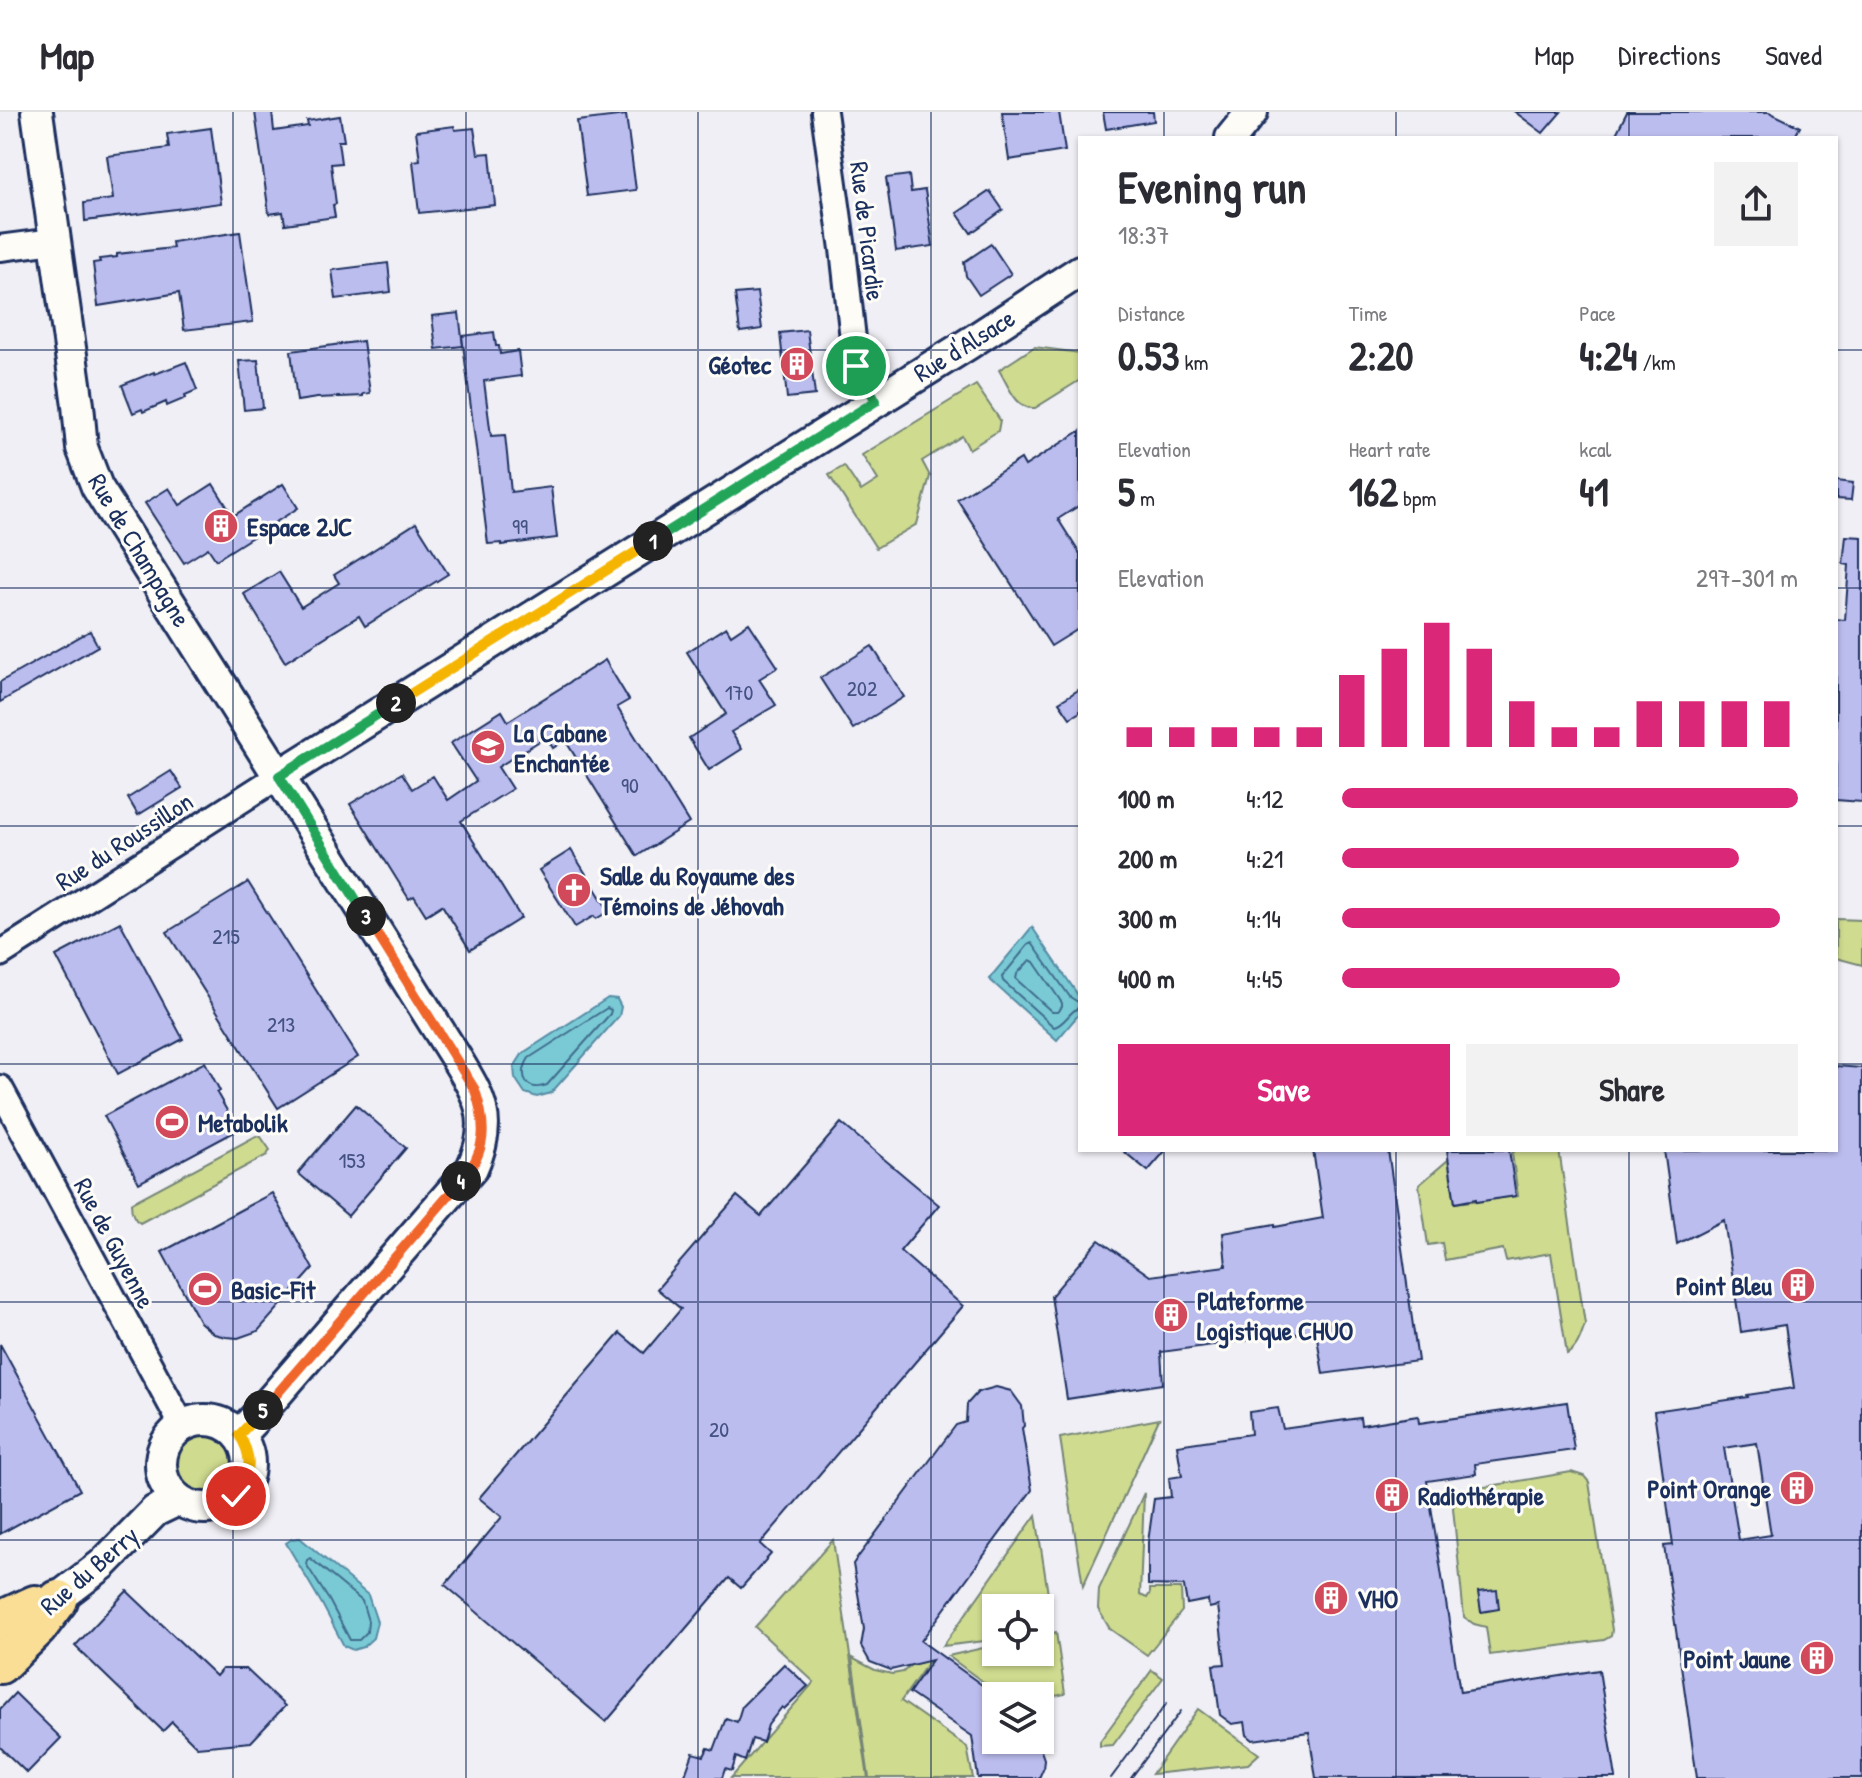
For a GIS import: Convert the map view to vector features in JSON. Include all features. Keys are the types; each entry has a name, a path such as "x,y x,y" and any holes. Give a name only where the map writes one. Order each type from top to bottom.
{"main road":[{"path":"0,1621 46,1602"},
{"path":"0,1664 37,1628 46,1602"}],"street":[{"name":"Rue de Champagne","path":"37,112 82,448 97,487 475,1090 483,1121 481,1146 472,1168 239,1435"},
{"name":"Rue de Picardie","path":"824,112 856,366 876,401"},
{"path":"1233,136 1252,112"},
{"path":"0,248 54,241"},
{"name":"Rue d'Alsace","path":"279,776 1078,272"},
{"name":"Rue du Roussillon","path":"0,954 279,776"},
{"name":"Rue de Guyenne","path":"0,1088 182,1425"},
{"path":"206,1419 230,1426 239,1435 246,1445 249,1459 248,1474 236,1496 215,1507 202,1508 189,1506 171,1490 160,1463 162,1452 173,1432 194,1420 206,1419"},
{"name":"Rue du Berry","path":"0,1630 103,1564 155,1511 171,1490"},
{"name":"Rue du Berry","path":"0,1641 46,1602"}],"green space":[{"path":"1034,347 1078,353 1078,381 1035,408 1028,408 1018,401 999,370"},
{"path":"976,385 1000,420 998,431 969,449 962,436 922,461 930,476 917,524 876,548 829,475 844,466 861,491 878,480 862,455"},
{"path":"1838,919 1862,920 1862,965 1838,959"},
{"path":"256,1136 261,1137 270,1150 267,1155 140,1223 134,1217 131,1203"},
{"path":"1559,1152 1585,1324 1576,1345 1567,1354 1551,1253 1506,1261 1503,1249 1445,1260 1442,1243 1428,1245 1419,1185 1448,1160 1455,1203 1518,1196 1512,1153"},
{"path":"1159,1419 1083,1586 1060,1438"},
{"path":"203,1434 224,1442 232,1463 224,1484 203,1492 182,1484 174,1463 182,1442"},
{"path":"1571,1472 1584,1476 1589,1482 1611,1636 1604,1640 1490,1655 1486,1627 1464,1617 1453,1508 1460,1496 1473,1489"},
{"path":"1144,1493 1140,1595 1147,1598 1150,1589 1181,1589 1182,1611 1147,1655 1110,1629 1098,1609 1099,1589"},
{"path":"1036,1515 1048,1594 982,1594 982,1641 943,1646"},
{"path":"833,1540 868,1778 731,1778 814,1682 755,1627"},
{"path":"1054,1632 1065,1694 1054,1696 1054,1682 983,1682 948,1656 982,1648 982,1666 1054,1666"},
{"path":"932,1657 901,1701 967,1747 973,1778 869,1778 852,1658 875,1670 892,1674 903,1672 915,1661"},
{"path":"1152,1670 1163,1678 1113,1745 1100,1746 1100,1741"},
{"path":"1198,1709 1259,1754 1248,1764 1152,1774"}],"water":[{"path":"1032,927 1078,995 1078,1015 1057,1040 989,979"},
{"path":"608,998 617,999 621,1007 619,1016 551,1093 537,1097 525,1093 515,1078 514,1067 523,1053"},
{"path":"300,1538 368,1595 377,1622 373,1638 363,1647 353,1650 344,1646 286,1543"}],"building":[{"path":"255,112 272,112 274,131 308,126 307,121 340,116 344,141 338,141 341,163 331,164 335,217 285,224 283,212 269,214"},
{"path":"1002,112 1059,112 1065,151 1009,160"},
{"path":"1103,112 1153,112 1154,121 1106,129"},
{"path":"1515,112 1561,112 1543,133"},
{"path":"1627,112 1769,112 1800,127 1795,136 1615,136"},
{"path":"626,115 636,190 587,196 577,121"},
{"path":"454,126 455,130 474,128 478,154 490,153 495,205 419,213 413,161 420,160 416,131"},
{"path":"211,128 221,203 85,221 84,203 113,199 107,156 169,148 167,134"},
{"path":"909,175 911,192 925,190 933,246 896,251 886,178"},
{"path":"990,191 1003,210 971,233 957,213"},
{"path":"240,232 253,322 184,330 179,293 98,306 93,263 100,262 99,259 173,248 172,242"},
{"path":"991,244 1011,274 979,295 966,276 964,262"},
{"path":"388,263 391,292 336,299 332,270"},
{"path":"757,292 762,329 740,332 735,294"},
{"path":"459,313 463,346 436,349 432,316"},
{"name":"Géotec","path":"807,330 815,395 787,398 780,333"},
{"path":"494,332 500,354 518,351 521,376 484,381 491,436 505,435 511,492 551,487 557,538 488,544 462,336"},
{"path":"363,341 370,393 297,401 291,351"},
{"path":"258,360 263,408 244,410 239,361"},
{"path":"186,362 197,390 167,406 166,402 133,413 122,385"},
{"path":"1078,432 1078,506 1058,519 1078,551 1078,629 1051,646 957,499 1021,459 1025,466"},
{"path":"1838,481 1853,483 1851,500 1838,499"},
{"name":"Espace 2JC","path":"213,484 233,516 283,484 298,508 216,560 208,548 184,563 145,503 169,488 180,505"},
{"path":"416,523 448,574 365,626 359,616 285,662 244,594 279,572 301,607 339,583 334,575"},
{"path":"1846,536 1862,537 1862,802 1838,800 1838,619 1845,620 1849,565 1843,564"},
{"path":"749,623 778,667 759,679 776,705 731,732 742,749 709,770 689,738 726,714 687,652 726,627 731,635"},
{"path":"90,631 98,646 0,702 0,682"},
{"path":"872,646 904,697 853,729 820,678"},
{"path":"605,660 629,700 617,707 689,823 637,856 565,740 553,748 546,737 498,767 512,789 461,821 521,918 470,950 442,905 426,915 414,896 409,899 350,804 402,773 412,789 433,776 448,800 476,781 451,743 502,711 508,721"},
{"path":"1078,690 1078,713 1070,718 1059,702"},
{"path":"171,771 182,788 138,815 128,798"},
{"name":"Salle du Royaume des Témoins de Jéhovah","path":"571,850 609,911 575,927 539,870"},
{"path":"248,882 358,1057 278,1108 167,932"},
{"path":"120,922 183,1039 118,1074 56,956"},
{"name":"Metabolik","path":"205,1062 220,1091 217,1093 238,1130 139,1183 104,1116"},
{"path":"1838,1066 1862,1068 1862,1778 1697,1778 1664,1546 1673,1545 1654,1411 1794,1388 1785,1325 1741,1332 1724,1220 1677,1244 1664,1152 1838,1152","holes":["1757,1443 1771,1535 1739,1540 1724,1448"]},
{"path":"356,1105 406,1148 348,1216 298,1173"},
{"path":"841,1123 939,1205 900,1251 963,1306 760,1544 771,1554 741,1588 729,1578 606,1722 445,1585 502,1517 479,1498 620,1333 644,1353 681,1309 657,1289 737,1196 761,1216"},
{"path":"1124,1152 1164,1152 1148,1171"},
{"path":"1313,1152 1388,1152 1418,1361 1323,1374 1316,1331 1161,1352 1163,1384 1067,1399 1051,1296 1099,1240 1150,1276 1226,1266 1223,1233 1323,1218"},
{"path":"1447,1152 1509,1152 1516,1196 1455,1203"},
{"path":"272,1193 313,1269 258,1331 238,1338 214,1334 200,1322 162,1252"},
{"path":"0,1344 80,1490 0,1534"},
{"path":"996,1387 1011,1391 1022,1406 1022,1428 1032,1490 921,1641 982,1685 982,1754 1042,1754 1043,1769 1039,1778 978,1778 972,1736 909,1693 932,1660 891,1670 870,1662 861,1646 864,1629 853,1564 956,1425 966,1422 967,1404 978,1392"},
{"path":"1567,1402 1574,1450 1475,1464 1476,1474 1427,1481 1460,1692 1599,1670 1616,1778 1316,1778 1309,1732 1253,1740 1247,1735 1245,1722 1232,1724 1220,1715 1213,1665 1225,1664 1218,1606 1209,1608 1208,1600 1187,1604 1184,1586 1148,1585 1148,1542 1154,1499 1171,1497 1169,1478 1182,1476 1177,1445 1251,1434 1249,1412 1278,1408 1283,1429 1360,1418 1361,1425 1418,1416 1419,1423"},
{"path":"1497,1590 1499,1609 1481,1612 1478,1592"},
{"path":"127,1591 216,1676 222,1669 246,1669 285,1706 251,1742 197,1747 172,1722 163,1731 75,1646"},
{"path":"784,1664 808,1686 784,1709 782,1707 768,1725 763,1742 752,1739 745,1761 736,1757 732,1771 725,1769 722,1778 684,1778 693,1753 704,1756 708,1748 714,1750 726,1718 737,1722 742,1706"},
{"path":"15,1693 61,1738 27,1773 0,1747 0,1709"}],"tram line":[{"path":"1111,1778 1167,1703"},
{"path":"1131,1778 1181,1711"}],"place":[{"name":"Géotec","path":"797,364"},
{"name":"Espace 2JC","path":"221,526"},
{"name":"La Cabane Enchantée","path":"488,747"},
{"name":"Salle du Royaume des Témoins de Jéhovah","path":"574,890"},
{"name":"Metabolik","path":"172,1122"},
{"name":"Point Bleu","path":"1798,1285"},
{"name":"Basic-Fit","path":"205,1289"},
{"name":"Plateforme Logistique CHUO","path":"1171,1315"},
{"name":"Point Orange","path":"1797,1488"},
{"name":"Radiothérapie","path":"1392,1495"},
{"name":"VHO","path":"1331,1598"},
{"name":"Point Jaune","path":"1817,1658"}],"route":[{"path":"236,1496 248,1474 249,1459 246,1445 239,1435 472,1168 483,1133 475,1090 279,776 876,401 856,366"}]}
